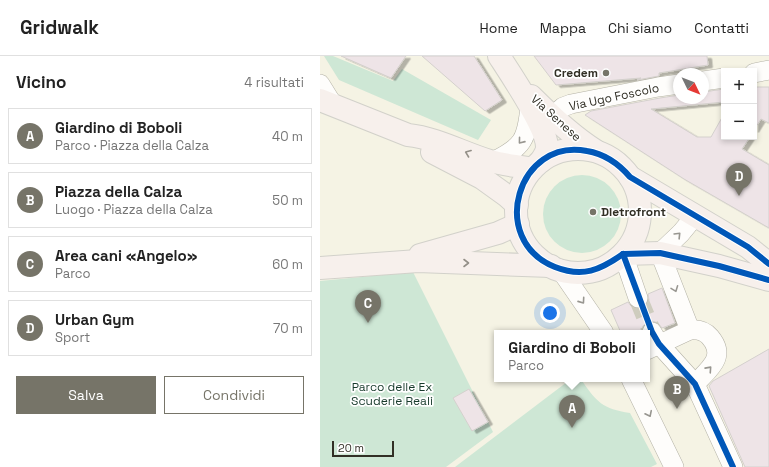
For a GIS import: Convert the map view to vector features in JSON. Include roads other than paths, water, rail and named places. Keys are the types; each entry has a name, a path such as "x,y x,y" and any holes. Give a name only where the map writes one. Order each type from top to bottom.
{"main road":[{"name":"Via Senese","path":"499,56 530,106 546,141 546,152 537,165"},
{"name":"Via Senese","path":"515,80 552,117 583,143 598,153"},
{"path":"327,103 408,135 439,142 492,162 537,165"},
{"path":"408,135 434,153 493,186 517,214"},
{"path":"556,267 537,257 528,246 521,234 517,214 523,183 537,165 551,155 562,150 577,149 598,153 616,163 630,177 694,216 748,246 769,264"},
{"path":"320,268 399,261 556,267 579,273 594,270 611,262 623,254 635,236 640,211 636,190 630,177"},
{"path":"399,261 498,233 517,214"},
{"path":"623,254 660,253 719,266 769,280"}],"street":[{"path":"757,72 769,70"},
{"path":"709,80 721,78"},
{"path":"320,84 327,103"},
{"name":"Via Ugo Foscolo","path":"552,117 563,107 571,104 673,85"},
{"path":"492,162 512,150 525,136 530,106"},
{"path":"690,330 660,253 681,232 694,216"},
{"path":"623,254 638,298"},
{"path":"556,267 602,330"},
{"path":"695,384 714,364 717,358 718,351 715,344 706,334 698,330 690,330 653,342 695,384 733,467"},
{"path":"632,382 674,467"}],"tunnel":[{"path":"638,298 652,332"}],"place":[{"name":"Credem","path":"606,73"},
{"name":"Urban Gym","path":"739,196"},
{"name":"Dietrofront","path":"593,212"},
{"name":"Area cani «Angelo»","path":"368,323"},
{"name":"Piazza della Calza","path":"677,409"},
{"name":"Giardino di Boboli","path":"572,428"}],"park label":[{"name":"Parco delle Ex Scuderie Reali","path":"392,394"}]}
